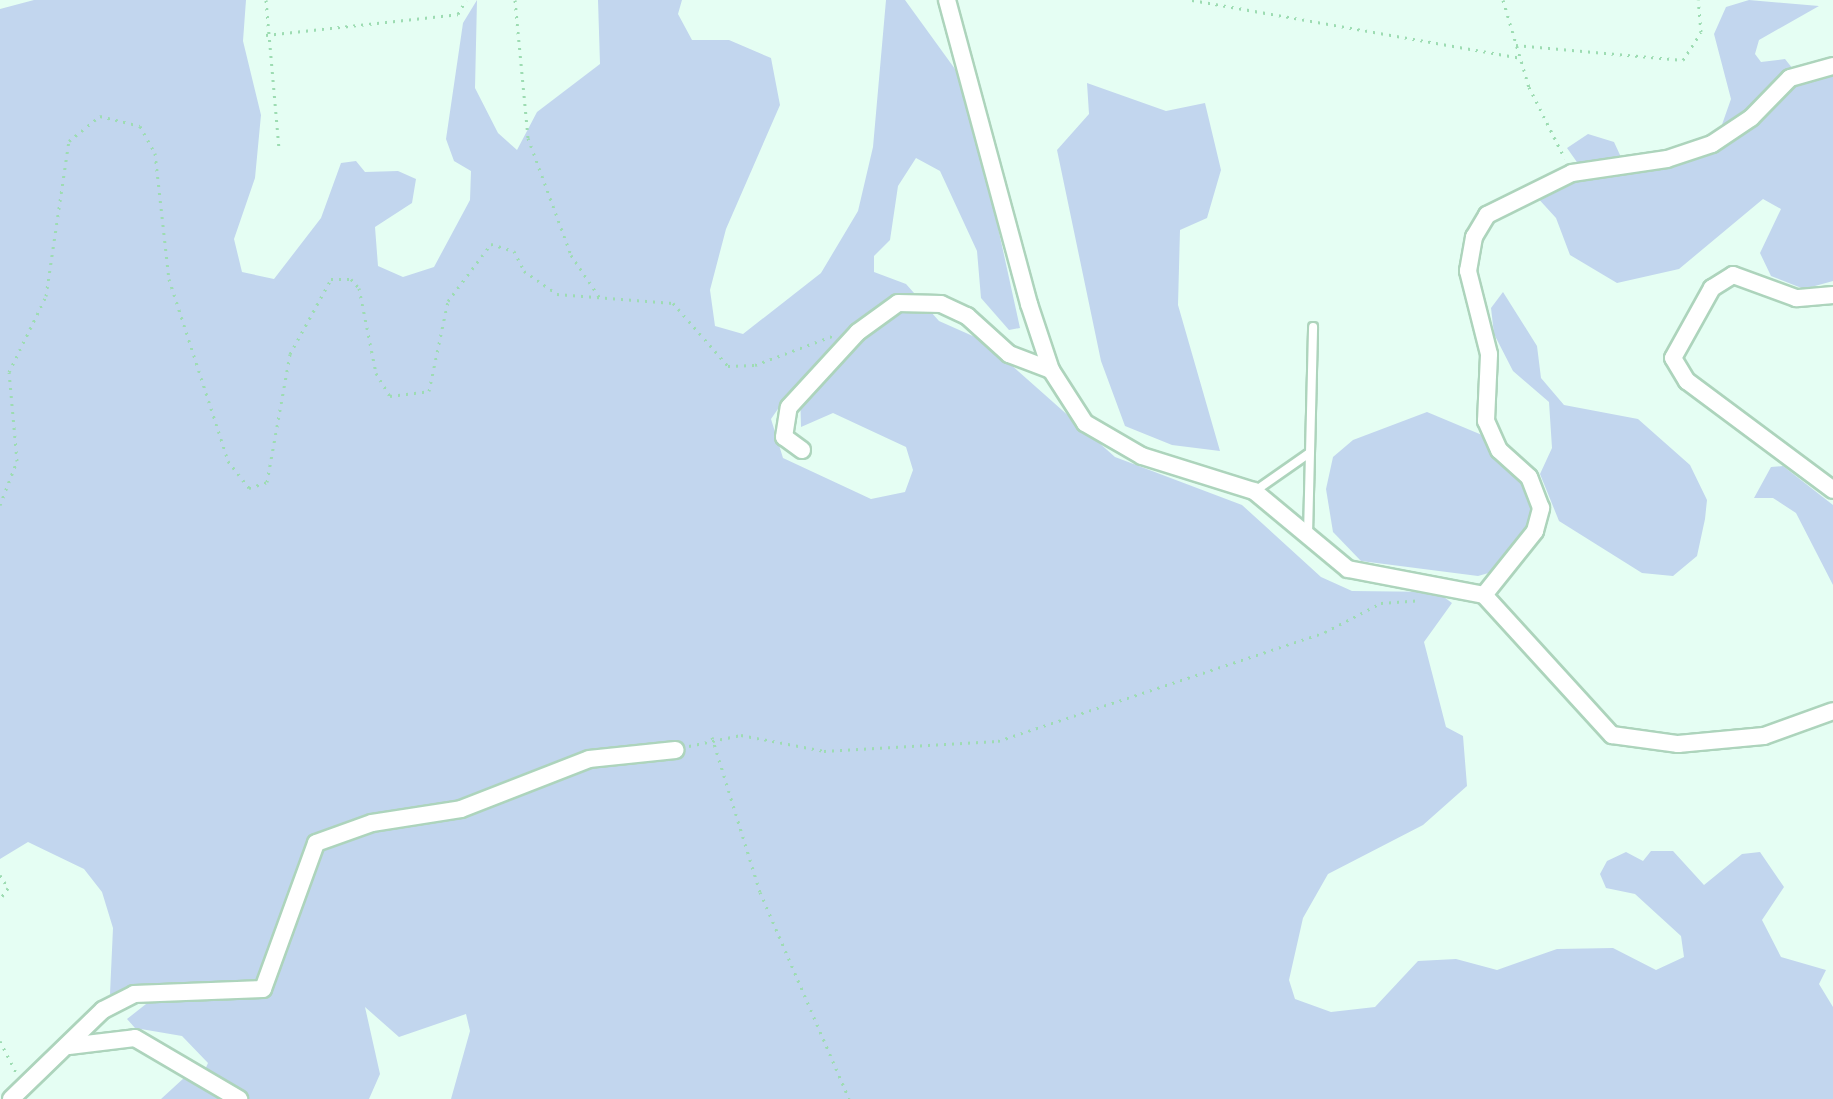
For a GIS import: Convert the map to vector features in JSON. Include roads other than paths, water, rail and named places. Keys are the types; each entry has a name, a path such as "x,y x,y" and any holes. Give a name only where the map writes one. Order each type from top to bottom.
{"street":[{"path":"947,0 1051,370 1066,403 1106,439 1254,491 1348,569 1484,595 1612,735 1678,744 1764,736 1833,711"},
{"path":"1484,595 1535,531 1541,508 1529,477 1489,436 1489,354 1470,290 1469,254 1498,204 1572,173 1690,153 1734,132 1790,78 1833,66"},
{"path":"1833,295 1796,298 1733,275 1712,288 1673,358 1687,381 1833,490"},
{"path":"802,450 784,437 789,407 858,332 898,303 941,304 967,316 1009,354 1051,370"},
{"path":"11,1099 103,1010 134,994 263,989 311,850 326,837 461,809 589,759 676,750"},
{"path":"69,1046 135,1038 239,1099"}],"lane":[{"path":"1308,535 1313,327"},
{"path":"1254,491 1308,454"}]}
